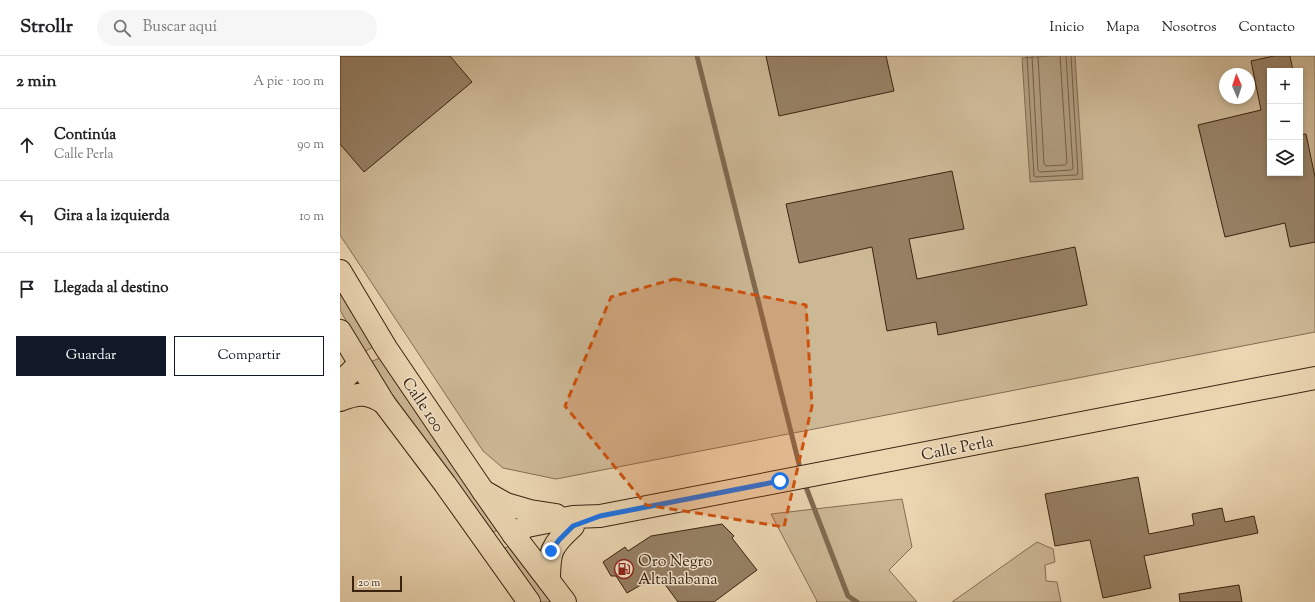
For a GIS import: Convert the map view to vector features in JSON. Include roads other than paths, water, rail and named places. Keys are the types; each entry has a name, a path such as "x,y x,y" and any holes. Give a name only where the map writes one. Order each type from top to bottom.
{"main road":[{"name":"Calle 100","path":"340,271 386,348 483,492 565,602"},
{"name":"Calle 100","path":"340,330 349,366 384,403 445,484 529,602"},
{"path":"340,377 349,366 386,348"},
{"path":"340,383 356,367 349,366"},
{"name":"Calle Perla","path":"488,545 527,526 573,521 600,516 1315,378"},
{"path":"340,400 351,396 367,394 376,397 384,403"},
{"path":"483,492 506,504 573,521 551,551 549,562 549,580"}],"water":[{"path":"1075,56 1083,179 1030,182 1022,58"}],"waterway":[{"path":"697,56 801,472"},
{"path":"804,482 848,596 857,602"}],"place":[{"name":"Oro Negro Altahabana","path":"624,569"}]}
